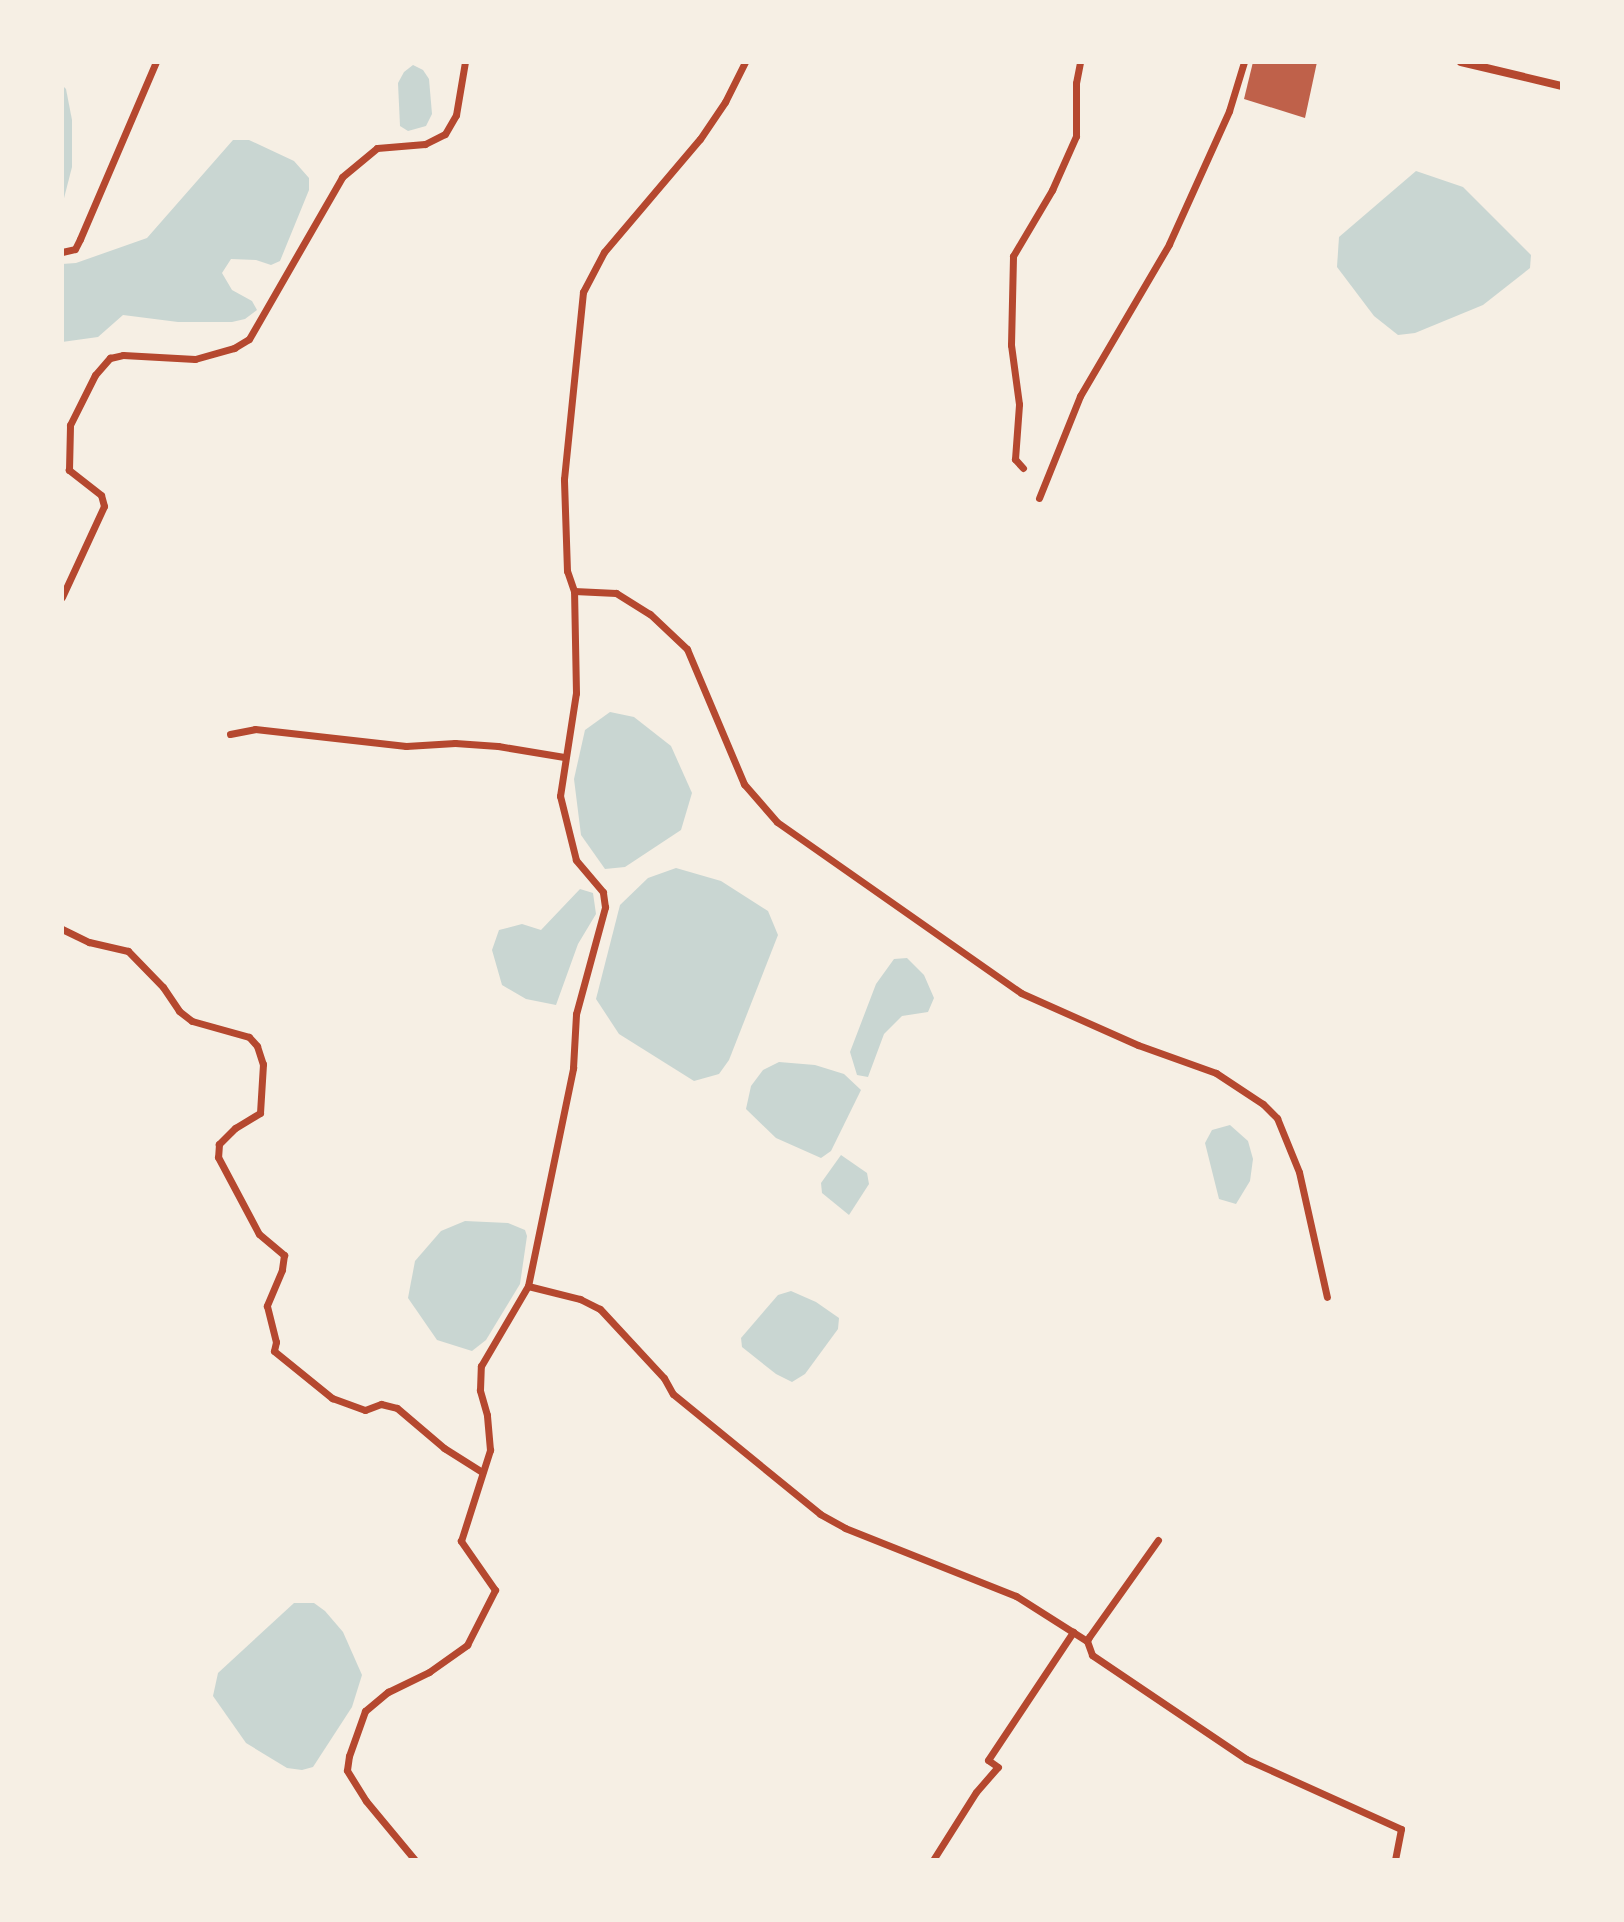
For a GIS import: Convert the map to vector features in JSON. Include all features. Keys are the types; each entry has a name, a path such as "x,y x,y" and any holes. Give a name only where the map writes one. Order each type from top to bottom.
{"street":[{"path":"62,252 75,249 80,239 156,62"},
{"path":"62,597 104,506 101,495 69,470 70,425 95,375 110,358 123,355 195,359 234,348 249,339 342,177 377,148 425,144 445,134 462,94 465,62"},
{"path":"415,1860 366,1801 347,1770 349,1756 365,1711 388,1692 429,1672 467,1645 495,1590 461,1541 490,1450 487,1415 480,1390 481,1366 528,1286 573,1068 576,1014 605,907 603,892 576,860 560,796 576,693 574,591 567,571 564,479 583,292 604,252 700,139 725,102 745,62"},
{"path":"1023,468 1015,459 1019,404 1011,345 1013,256 1059,177 1076,136 1076,83 1080,62"},
{"path":"1039,498 1080,396 1169,244 1229,111 1244,62"},
{"path":"1461,62 1562,86"},
{"path":"574,591 616,593 650,614 687,649 744,784 787,830 1021,993 1112,1035 1216,1073 1263,1104 1277,1118 1299,1172 1327,1297"},
{"path":"230,734 255,729 406,746 455,743 498,746 564,757"},
{"path":"62,929 89,942 128,951 163,987 179,1011 192,1021 249,1037 257,1046 263,1064 260,1113 235,1128 219,1144 218,1157 259,1234 284,1255 282,1270 267,1306 276,1342 274,1351 332,1398 365,1410 381,1404 397,1408 444,1448 482,1472"},
{"path":"528,1286 580,1299 600,1309 664,1378 681,1403 820,1514 845,1528 1016,1596 1087,1641 1092,1655 1110,1669 1246,1759 1401,1829 1395,1860"},
{"path":"1087,1641 1158,1540"},
{"path":"933,1860 976,1792 998,1767 988,1760 1073,1632"}],"shaded area":[{"path":"413,65 423,70 429,79 432,114 426,126 408,131 400,126 398,83 404,72"},
{"path":"62,85 66,89 72,120 72,167 62,206"},
{"path":"233,140 249,140 294,161 309,178 309,190 280,261 271,265 256,260 231,259 222,273 232,290 252,301 257,310 245,319 232,322 178,322 123,315 98,337 62,342 62,264 76,263 147,238"},
{"path":"1416,171 1463,187 1531,255 1530,268 1483,305 1415,333 1398,335 1374,316 1337,267 1339,237"},
{"path":"610,712 634,717 671,746 692,793 681,830 625,867 605,869 581,835 574,779 585,730"},
{"path":"676,868 721,881 768,911 778,935 729,1060 719,1074 694,1081 619,1034 596,999 620,905 648,878"},
{"path":"580,889 593,893 596,914 578,944 556,1005 526,999 502,985 492,950 499,930 522,924 541,930"},
{"path":"907,958 924,975 934,998 928,1012 902,1016 884,1034 868,1077 857,1075 850,1052 876,984 894,959"},
{"path":"779,1062 815,1065 844,1074 861,1090 831,1151 821,1158 776,1138 746,1109 751,1086 763,1070"},
{"path":"1230,1125 1248,1141 1253,1159 1250,1181 1236,1204 1219,1199 1205,1143 1212,1130"},
{"path":"841,1155 867,1173 869,1184 849,1215 822,1193 821,1183"},
{"path":"465,1221 508,1223 525,1230 527,1236 520,1284 486,1340 472,1351 437,1340 408,1298 415,1261 441,1231"},
{"path":"791,1291 816,1302 839,1318 838,1329 805,1374 792,1382 776,1374 742,1347 741,1338 778,1295"},
{"path":"294,1603 314,1603 325,1611 343,1632 362,1675 352,1707 313,1767 302,1770 287,1768 246,1743 213,1696 218,1673"}],"building":[{"path":"1253,62 1317,62 1305,118 1244,99"}]}
